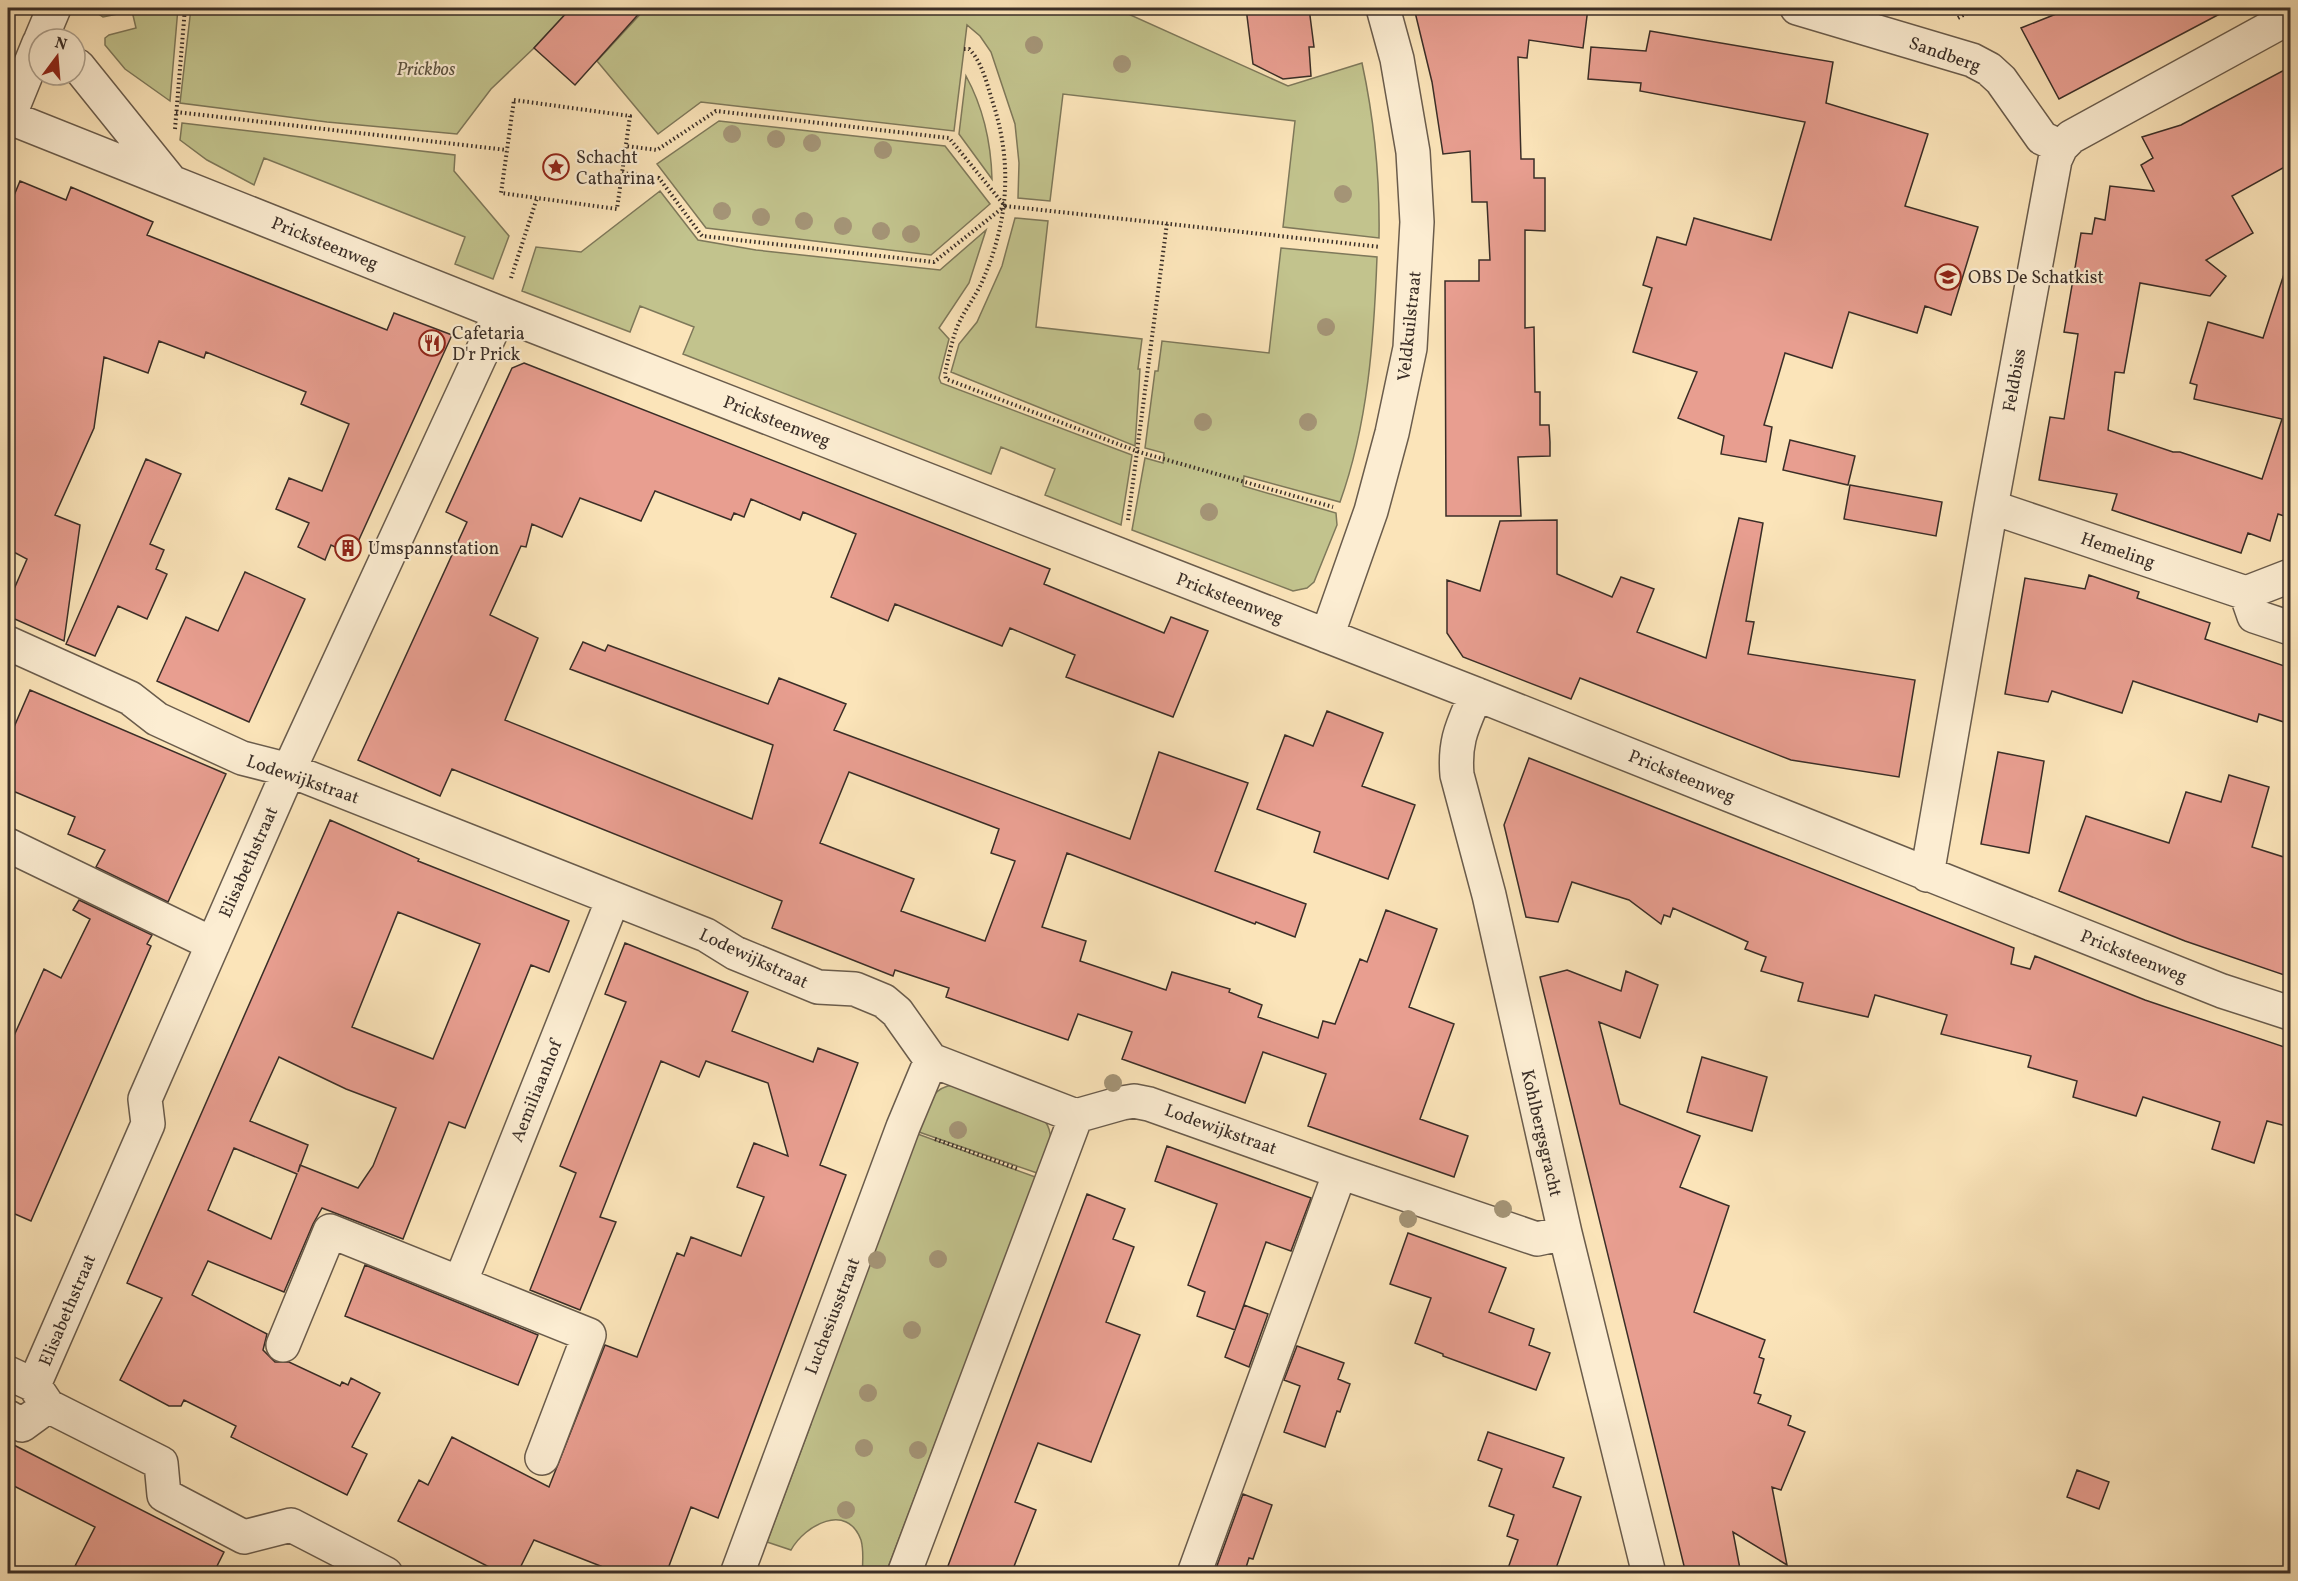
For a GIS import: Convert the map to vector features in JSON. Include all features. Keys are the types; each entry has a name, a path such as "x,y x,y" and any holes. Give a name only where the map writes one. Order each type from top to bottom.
{"street":[{"path":"46,27 54,8"},
{"name":"Veldkuilstraat","path":"1327,636 1368,519 1392,433 1410,348 1416,250 1413,152 1397,59 1383,8"},
{"name":"Sandberg","path":"1797,8 1972,60 1989,69 2001,80 2042,138 2061,147"},
{"path":"2061,147 2072,137 2290,18"},
{"path":"8,118 27,73"},
{"name":"Pricksteenweg","path":"87,77 170,181"},
{"name":"Pricksteenweg","path":"8,118 500,313 1476,693 2222,991 2290,1013"},
{"name":"Feldbiss","path":"1927,875 1991,507 2055,160 2061,147"},
{"name":"Elisabethstraat","path":"30,1388 148,1124 145,1099 289,770 500,313"},
{"name":"Hemeling","path":"1991,507 2246,594"},
{"path":"2290,576 2246,594 2254,615 2290,628"},
{"name":"Lodewijkstraat","path":"8,642 130,698 157,719 231,753 289,770 706,935 735,953 818,987 855,989 884,1002 897,1012 931,1060"},
{"name":"Kohlbergsgracht","path":"1476,693 1458,737 1455,755 1457,775 1489,895 1565,1233 1649,1574"},
{"path":"8,844 213,944"},
{"name":"Aemiliaanhof","path":"460,1283 613,898"},
{"path":"904,1574 1076,1116 931,1060"},
{"name":"Luchesiusstraat","path":"737,1574 903,1127 931,1060"},
{"name":"Lodewijkstraat","path":"1076,1116 1134,1101 1149,1104 1537,1239 1565,1233"},
{"path":"1194,1574 1340,1172"},
{"path":"283,1346 330,1231 589,1335 542,1458"},
{"path":"8,1417 22,1425 30,1388 161,1463 165,1495 244,1537 291,1525 386,1574"}],"path":[{"path":"170,181 185,8"},
{"path":"964,49 969,49 976,57 997,114 1006,170 1005,206 982,282 956,328 945,374 946,379 1139,452 1337,508 1368,519"},
{"path":"514,99 630,116 626,146 617,209 501,193 514,99"},
{"path":"626,146 657,150 716,111 949,138 1005,206"},
{"path":"176,112 507,150"},
{"path":"622,172 659,178 702,236 934,262 1005,206 1379,247"},
{"path":"500,313 537,198"},
{"path":"1118,555 1127,530 1139,452 1167,223"},
{"path":"903,1127 1051,1181"}],"green space":[{"path":"96,8 178,8 170,101 125,69 105,45 105,38 109,35 136,28 132,11 103,17 97,13"},
{"name":"Prickbos","path":"191,8 571,8 491,89 457,134 327,122 180,103"},
{"path":"646,8 1115,8 1288,86 1362,63 1376,150 1379,238 1283,227 1295,121 1063,94 1050,201 1018,198 1019,163 1015,124 991,52 980,36 967,25 954,131 701,102 658,134 597,61"},
{"path":"966,76 978,101 985,126 992,179 959,134"},
{"path":"719,121 945,146 990,204 931,255 706,228 657,164"},
{"path":"182,123 455,155 454,171 509,236 493,279 455,264 465,237 264,158 254,185 207,160 180,140"},
{"path":"660,191 698,240 756,250 940,270 986,230 969,283 939,328 949,339 939,378 941,383 1132,455 1121,525 1045,495 1055,469 1001,447 991,474 683,354 694,327 640,306 630,332 522,291 536,247 581,252"},
{"path":"1015,218 1048,221 1036,327 1142,339 1138,369 1140,369 1135,446 951,372 959,344 977,322 1002,266"},
{"path":"1281,248 1377,257 1368,381 1357,442 1340,502 1244,476 1243,486 1336,513 1337,525 1314,582 1307,588 1293,591 1132,530 1145,458 1163,463 1164,453 1145,448 1155,371 1158,371 1162,341 1269,353"},
{"path":"954,1085 1045,1121 1049,1128 1051,1141 1040,1174 916,1131 929,1101 939,1090"},
{"path":"915,1133 1038,1178 958,1392 955,1391 886,1573 862,1573 861,1540 855,1528 846,1522 826,1521 816,1526 797,1541 791,1550 767,1542 811,1424 802,1420"}],"building":[{"path":"571,8 644,8 575,85 534,48"},
{"path":"1246,8 1309,8 1314,47 1309,47 1311,76 1283,79 1253,64"},
{"path":"1414,8 1588,8 1583,48 1529,40 1527,58 1518,57 1521,159 1534,159 1534,178 1545,178 1545,231 1525,230 1525,328 1534,327 1535,392 1540,392 1540,425 1549,425 1550,442 1550,456 1518,457 1521,516 1446,516 1445,281 1479,281 1479,260 1490,260 1487,202 1472,202 1470,151 1443,154 1432,82"},
{"path":"2071,8 2231,8 2059,99 2021,28"},
{"path":"1650,31 1833,62 1826,103 1928,134 1905,206 1978,227 1951,315 1925,306 1917,333 1849,312 1832,368 1785,353 1764,425 1772,427 1766,462 1721,454 1724,436 1678,418 1697,372 1633,352 1652,288 1643,285 1657,237 1686,245 1694,218 1771,240 1805,122 1640,91 1641,83 1588,79 1591,47 1646,51"},
{"path":"2290,67 2290,164 2232,196 2253,233 2206,260 2226,276 2210,296 2140,283 2124,373 2115,372 2108,430 2262,479 2282,419 2194,399 2197,385 2190,383 2208,322 2263,338 2284,274 2290,275 2290,518 2278,514 2270,541 2248,533 2241,553 2112,510 2117,494 2039,480 2050,417 2064,419 2078,334 2064,332 2081,233 2092,234 2095,218 2105,220 2110,186 2154,191 2141,165 2153,158 2142,137 2181,125"},
{"path":"20,181 66,200 71,187 153,222 147,235 387,330 394,313 452,335 352,555 331,545 325,560 298,547 309,523 276,509 289,478 322,491 349,424 301,404 306,392 206,352 204,358 159,341 148,373 104,357 94,428 55,515 80,525 64,641 8,616 8,603 27,559 8,549 8,210"},
{"path":"524,363 1050,569 1044,584 1164,633 1171,617 1208,631 1173,717 1066,677 1075,655 1010,628 1002,646 895,604 888,621 831,597 856,534 803,512 800,520 751,499 744,517 734,513 731,520 655,491 641,521 580,498 562,537 532,524 526,547 521,546 490,615 538,638 505,720 752,819 773,745 570,669 583,642 605,651 608,645 768,704 779,678 846,704 834,730 1130,839 1159,752 1248,783 1215,871 1306,904 1295,937 1067,853 1042,927 1086,941 1080,961 1166,990 1172,972 1230,989 1229,992 1262,1005 1258,1017 1318,1038 1323,1021 1335,1024 1360,959 1367,962 1386,910 1437,929 1409,1007 1454,1024 1420,1119 1468,1136 1454,1177 1308,1126 1326,1074 1263,1052 1245,1103 1122,1059 1132,1032 1078,1014 1068,1040 946,997 949,988 895,970 893,976 772,928 782,901 452,769 440,796 358,760 467,522 446,512 512,368","holes":["849,772 999,829 991,853 1015,861 985,941 901,911 914,879 820,843"]},
{"path":"1790,440 1855,456 1848,485 1783,470"},
{"path":"146,459 181,474 150,544 164,550 156,569 167,574 147,619 118,606 95,656 66,644"},
{"path":"1850,485 1942,502 1936,536 1844,519"},
{"path":"1739,518 1763,523 1746,621 1754,622 1748,654 1915,680 1899,777 1791,760 1580,678 1571,699 1463,657 1447,633 1447,580 1480,591 1500,521 1557,520 1557,574 1612,597 1621,577 1654,589 1637,632 1706,658"},
{"path":"245,572 305,599 249,722 157,681 186,617 218,631"},
{"path":"2089,575 2139,592 2137,598 2210,623 2205,639 2290,668 2290,724 2259,714 2257,722 2133,681 2122,713 2052,691 2048,702 2005,694 2025,578 2085,589"},
{"path":"30,690 226,774 168,902 96,867 105,850 68,834 75,817 8,789 8,741"},
{"path":"1327,711 1383,733 1362,786 1415,805 1388,879 1314,852 1320,832 1257,809 1285,735 1313,746"},
{"path":"1998,752 2044,761 2029,853 1981,844"},
{"path":"1529,758 2014,948 2011,964 2030,969 2035,956 2145,1000 2290,1049 2290,1127 2267,1121 2254,1163 2212,1149 2220,1122 2143,1097 2136,1116 2073,1097 2077,1081 2028,1067 2031,1056 1941,1034 1947,1015 1875,995 1868,1017 1798,1001 1803,983 1761,971 1766,957 1745,949 1748,942 1673,908 1670,917 1664,915 1661,924 1629,900 1572,882 1558,922 1526,917 1504,825"},
{"path":"2229,775 2269,787 2252,847 2290,859 2290,977 2185,941 2059,891 2086,816 2169,843 2186,792 2221,802"},
{"path":"330,820 419,859 418,861 569,921 549,972 531,965 465,1128 449,1122 403,1239 322,1208 284,1292 208,1261 192,1295 267,1334 263,1350 275,1362 289,1362 340,1386 342,1382 348,1385 351,1378 380,1393 352,1447 367,1454 347,1495 231,1437 236,1426 184,1400 181,1406 169,1406 120,1380 162,1298 127,1283","holes":["398,912 480,944 433,1059 352,1027","279,1057 346,1089 396,1108 373,1166 358,1188 301,1165 308,1145 250,1121","234,1148 297,1174 271,1239 208,1210"]},
{"path":"79,900 152,935 147,944 151,946 31,1221 8,1211 8,1049 44,969 61,978 90,919 73,910"},
{"path":"625,943 748,992 732,1031 813,1062 818,1048 858,1063 820,1165 846,1175 718,1518 691,1507 666,1574 601,1574 603,1567 534,1540 517,1574 503,1574 398,1521 419,1480 428,1485 452,1437 549,1487 605,1345 637,1357 677,1253 684,1256 691,1237 741,1256 764,1197 737,1187 754,1143 788,1156 768,1083 706,1061 699,1077 661,1061 600,1217 616,1222 580,1310 530,1290 576,1173 560,1166 626,1002 605,994"},
{"path":"1567,970 1621,991 1626,971 1658,985 1640,1038 1599,1022 1620,1104 1700,1136 1680,1187 1729,1206 1694,1312 1765,1340 1759,1357 1764,1359 1754,1393 1761,1395 1758,1403 1791,1416 1788,1425 1805,1432 1781,1490 1772,1487 1787,1565 1733,1532 1741,1574 1686,1574 1540,977"},
{"path":"1702,1057 1767,1077 1752,1131 1687,1112"},
{"path":"1167,1146 1311,1198 1291,1251 1266,1242 1235,1330 1197,1316 1205,1292 1188,1285 1217,1204 1155,1181"},
{"path":"1087,1194 1125,1209 1113,1239 1134,1247 1106,1322 1140,1335 1091,1462 1038,1443 1015,1502 1036,1510 1011,1574 945,1574"},
{"path":"1408,1233 1506,1268 1489,1312 1534,1329 1529,1345 1550,1353 1536,1390 1443,1356 1443,1354 1415,1343 1431,1298 1390,1284"},
{"path":"365,1265 538,1335 518,1385 345,1316"},
{"path":"1244,1305 1268,1314 1249,1367 1225,1357"},
{"path":"1297,1346 1344,1363 1338,1379 1350,1384 1340,1412 1337,1411 1325,1447 1284,1432 1300,1386 1284,1380"},
{"path":"1488,1432 1564,1458 1553,1487 1581,1497 1554,1574 1506,1574 1518,1540 1507,1536 1514,1515 1489,1506 1502,1469 1478,1460"},
{"path":"8,1442 224,1552 213,1574 102,1574 75,1566 95,1527 8,1483"},
{"path":"2077,1470 2109,1482 2099,1509 2067,1497"},
{"path":"1243,1494 1272,1505 1253,1559 1249,1558 1244,1574 1214,1574"}],"place":[{"name":"Schacht Catharina","path":"556,167"},
{"name":"OBS De Schatkist","path":"1948,277"},
{"name":"Cafetaria D'r Prick","path":"432,343"},
{"name":"Umspannstation","path":"348,548"}]}
